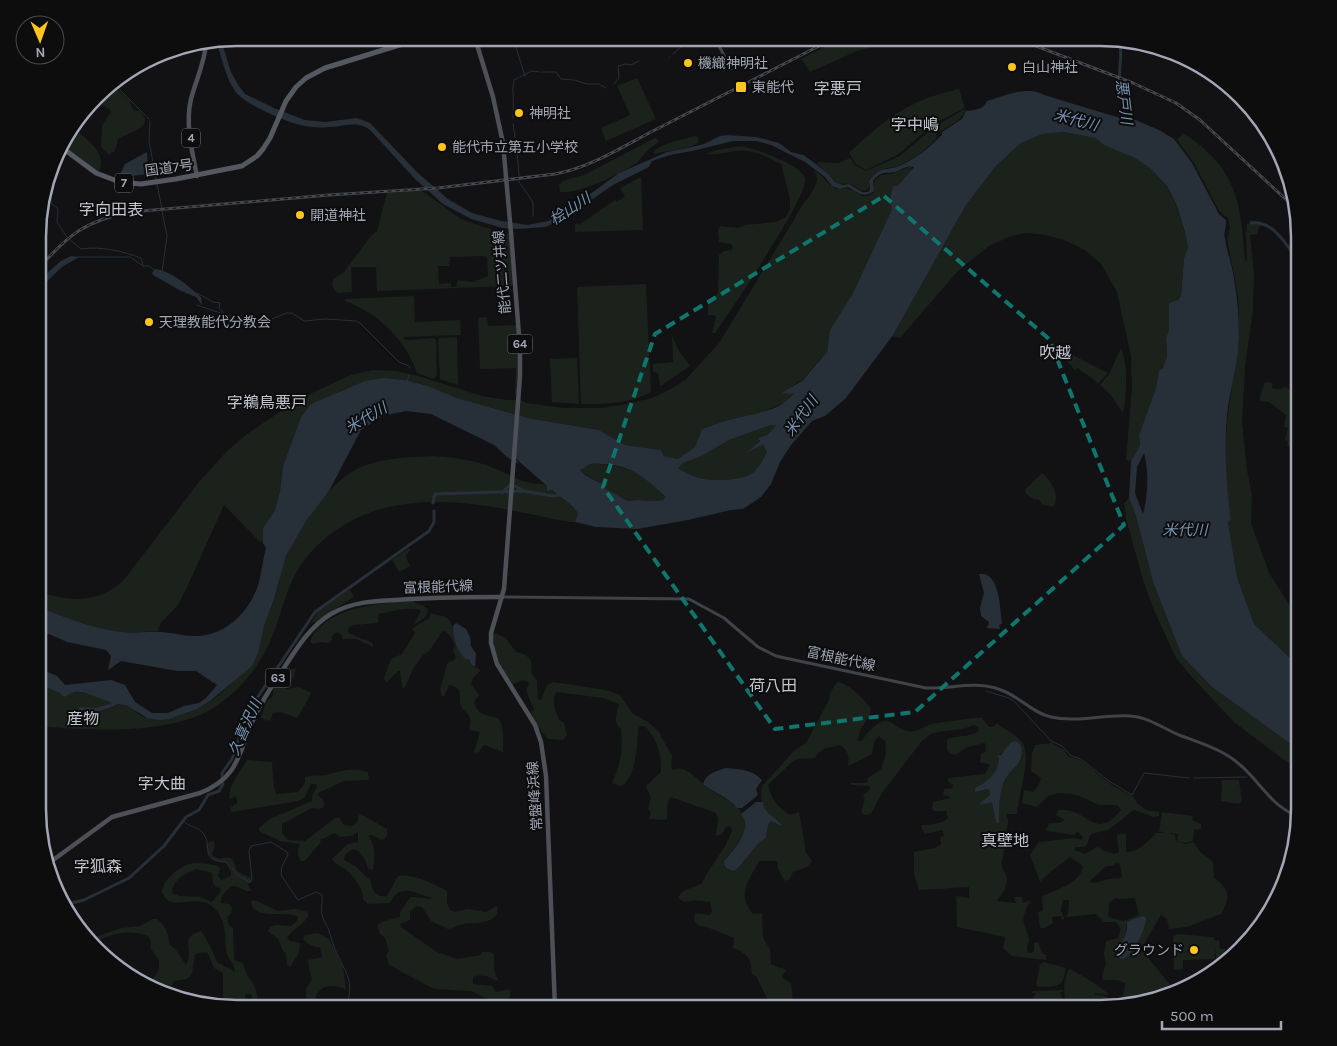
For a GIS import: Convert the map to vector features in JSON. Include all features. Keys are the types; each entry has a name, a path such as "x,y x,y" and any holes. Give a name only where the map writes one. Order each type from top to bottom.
{"highway":[{"name":"国道7号","path":"67,151 96,173 122,182 141,184 197,176 242,166 257,156 270,138 281,110 296,87 306,78 325,68 396,46"}],"main road":[{"name":"能代二ツ井線","path":"477,46 493,97 503,143 520,348 511,511 502,597"},
{"path":"719,46 731,69"},
{"name":"4","path":"197,176 189,128 189,114 191,99 205,49"},
{"name":"富根能代線","path":"53,860 112,817 200,793 226,779 239,760 260,704 304,638 330,614 356,604 431,597 689,599 724,618 752,643 776,656 926,688 973,684 988,686 1011,694 1040,714 1057,718 1141,717 1232,758 1275,802 1291,812"},
{"name":"常盤峰浜線","path":"502,597 491,632 493,653 500,669 536,726 541,742 546,776 555,1000"}],"highlighted area":[{"path":"884,196 1049,339 1124,525 915,712 775,729 603,487 655,334"}],"shaded area":[{"path":"827,46 877,46 857,51 810,72 801,59"},
{"path":"637,78 656,119 606,141 601,128 630,115 617,86"},
{"path":"117,89 129,100 134,111 140,111 145,122 139,129 118,139 115,151 109,155 101,147 102,125 111,112 100,104"},
{"path":"959,89 965,108 937,122 897,155 866,170 856,164 849,153 886,121 912,105"},
{"path":"966,110 959,120 936,134 937,137 927,148 900,165 877,172 869,180 869,188 864,191 851,184 837,182 817,164 819,162 839,163 850,158 855,165 866,171 900,156 934,127"},
{"path":"77,132 89,141 98,152 101,164 99,171 66,153"},
{"path":"1064,132 1095,138 1135,158 1152,170 1166,185 1177,207 1185,232 1188,247 1184,258 1181,296 1178,300 1169,303 1169,330 1166,338 1167,356 1163,368 1159,370 1156,388 1139,435 1140,445 1131,461 1126,460 1132,387 1131,356 1117,292 1101,264 1085,250 1064,240 1046,235 1026,233 1011,236 989,246 958,271 900,338 892,336 966,205 996,166 1021,143 1043,134"},
{"path":"1183,133 1215,159 1225,173 1233,188 1238,204 1245,261 1247,260 1246,230 1250,233 1247,230 1247,224 1249,224 1250,220 1261,222 1257,234 1250,235 1254,273 1253,309 1245,367 1242,422 1252,496 1251,523 1269,573 1291,607 1291,658 1254,624 1237,577 1228,522 1231,520 1226,486 1225,451 1228,412 1239,342 1238,295 1227,239 1230,228 1228,218 1218,209 1194,163 1177,140"},
{"path":"695,136 698,137 699,141 696,144 653,153 666,144"},
{"path":"655,138 659,140 657,143 637,163 587,187 560,192 559,185 563,181 586,174"},
{"path":"741,146 756,150 786,163 802,173 805,178 803,188 785,225 743,292 715,333 712,333 716,317 708,315 708,299 716,296 718,292 719,255 724,251 732,250 733,247 731,244 719,242 718,230 720,226 737,228 745,225 776,222 786,217 790,209 790,198 781,164 759,154 740,150 706,154"},
{"path":"912,166 911,172 898,186 890,201 892,209 853,293 830,330 827,352 802,380 783,392 796,391 790,400 758,414 730,419 702,429 695,447 679,459 664,456 661,450 625,445 599,430 528,418 457,398 428,386 405,380 384,378 343,390 324,400 311,404 301,417 283,466 280,491 275,510 263,528 263,541 260,542 224,505 178,605 161,623 158,631 125,633 97,629 46,610 46,594 72,599 83,599 103,594 113,589 123,581 199,482 227,451 247,434 284,409 312,393 351,375 373,370 397,371 482,396 520,400 527,403 563,408 601,408 621,405 652,398 671,389 686,379 719,343 814,188 817,179 815,171 836,188 849,189 864,196 874,192 874,181 881,175 891,174"},
{"path":"641,177 643,230 575,232 575,225 577,223 579,225 615,200 617,202 625,196 620,188"},
{"path":"421,190 461,219 509,234 513,284 511,286 377,291 376,267 351,267 352,292 338,293 335,291 332,285 333,279 344,272 371,236 377,231 387,193","holes":["450,257 487,257 488,276 473,282 458,280 456,287 451,287 451,283 439,284 438,266 449,266"]},
{"path":"646,284 651,392 626,401 581,404 577,287"},
{"path":"414,296 415,322 460,320 461,335 403,337 405,340 434,338 436,340 437,375 434,379 417,373 406,350 379,320 345,301 345,299"},
{"path":"487,317 488,326 517,325 519,365 517,395 515,395 516,368 480,369 478,318"},
{"path":"672,336 679,351 690,366 660,385 658,373 653,372 653,364 673,362"},
{"path":"457,337 458,385 440,379 438,340 439,338"},
{"path":"1057,347 1108,373 1098,384 1077,368 1075,371 1056,351"},
{"path":"1121,348 1125,362 1126,380 1123,413 1110,394 1100,385 1109,374"},
{"path":"577,358 579,404 552,402 550,359"},
{"path":"1265,382 1273,383 1273,389 1284,387 1291,390 1291,446 1287,446 1288,441 1285,440 1288,428 1284,427 1286,415 1269,402 1260,401"},
{"path":"771,425 777,426 767,435 758,438 760,440 749,451 763,445 767,452 758,468 749,475 734,479 708,480 693,476 678,468 683,463 702,456 729,440"},
{"path":"432,456 473,461 521,480 544,484 576,510 578,513 575,522 501,508 431,502 385,508 359,517 323,540 304,561 292,581 272,637 259,662 240,686 217,705 192,718 156,727 116,730 46,727 46,687 60,693 83,692 113,704 96,708 79,708 79,710 102,710 122,704 141,716 148,718 171,717 193,711 212,700 232,683 259,635 275,596 287,555 315,508 334,486 355,470 373,463"},
{"path":"590,464 615,466 639,474 653,483 667,497 663,500 628,501 599,486 601,484 579,469"},
{"path":"1042,473 1054,489 1056,498 1053,507 1043,505 1039,500 1025,493 1025,490"},
{"path":"1129,498 1136,516 1153,582 1182,656 1212,687 1291,744 1291,764 1234,722 1176,658 1153,608 1144,583 1126,519 1124,503"},
{"path":"408,549 411,549 406,556 410,566 399,572 392,560"},
{"path":"349,590 354,597 316,622 311,623 317,612"},
{"path":"412,600 428,610 421,621 414,624 421,611 407,609 379,614 378,623 349,627 348,633 373,643 373,647 356,639 343,639 341,634 337,632 332,636 332,640 329,643 319,642 313,644 310,642 317,630 327,621 340,614 384,603"},
{"path":"431,613 445,617 450,621 461,654 465,659 469,659 474,667 480,671 473,678 471,684 479,695 474,702 480,712 499,719 503,733 503,752 484,745 478,753 474,752 480,732 469,730 470,719 461,707 459,690 449,685 444,697 441,695 440,689 448,662 456,658 453,650 455,646 451,637 445,631 442,632 429,651 423,655 414,667 405,687 402,688 400,671 387,682 384,679 390,661 402,654 415,633 412,629 429,618"},
{"path":"493,632 506,638 516,652 526,655 531,661 532,674 537,680 538,699 541,700 547,685 553,682 606,690 620,695 633,714 648,722 660,733 672,755 671,767 673,770 680,769 689,772 741,811 746,821 746,827 724,864 727,869 733,871 766,838 768,825 772,821 780,826 780,822 768,814 763,807 761,797 762,786 795,750 806,743 837,682 847,685 871,709 858,736 858,741 861,741 875,726 885,721 909,731 932,724 975,718 982,718 989,727 995,726 996,723 1021,741 1026,756 1017,814 1006,814 1008,824 1001,863 1007,881 1004,891 997,901 1016,903 1014,897 1022,897 1023,903 1031,900 1024,917 1024,924 1029,938 1027,951 1031,953 1034,951 1034,943 1038,942 1043,954 1046,955 1046,960 1012,956 1003,948 1005,937 957,927 956,896 969,898 969,887 919,890 914,874 914,852 935,848 941,844 940,838 944,835 942,830 925,834 921,827 922,825 940,823 948,818 946,811 934,811 932,809 933,802 950,798 943,795 944,789 952,788 953,785 948,781 948,778 985,774 990,765 980,762 981,754 986,751 985,743 967,747 956,755 951,754 947,750 947,739 978,732 979,727 973,725 963,729 936,732 928,736 921,742 882,793 871,814 865,815 861,812 865,799 863,795 870,789 870,786 851,785 850,783 867,783 868,778 881,769 886,754 885,741 879,736 874,742 872,754 848,766 847,752 840,745 833,746 819,752 815,758 798,759 791,763 768,785 773,799 782,809 790,815 799,812 805,851 812,861 807,867 793,872 790,879 785,881 778,869 777,861 759,861 748,881 745,900 753,914 762,913 763,938 770,949 771,964 786,970 782,976 783,979 791,983 793,1000 768,1000 756,976 752,974 748,957 733,948 734,938 707,927 699,926 694,921 695,913 709,915 712,912 710,902 694,900 684,902 678,898 685,891 702,883 729,837 732,830 730,826 726,827 722,834 716,836 718,820 716,813 671,797 668,801 667,819 649,819 651,813 648,809 651,798 646,787 661,772 661,765 656,742 645,726 640,726 638,729 635,761 630,777 621,786 612,783 619,763 622,744 621,729 616,720 619,704 603,698 556,692 555,707 560,721 564,723 567,735 563,740 548,739 532,716 531,712 534,709 528,696 527,687 529,684 527,681 522,680 512,685 495,654","holes":["1010,743 1023,756 1004,780 1000,798 999,823 996,823 992,801 980,803 990,795 990,791 975,788 995,773 999,763 999,758 997,757 1005,751"]},
{"path":"296,669 294,677 285,687 286,689 299,687 311,693 297,718 281,712 273,713 270,721 261,718 266,702 273,696 273,690 285,671"},
{"path":"1052,743 1064,750 1068,756 1081,760 1113,786 1134,797 1137,803 1146,810 1159,812 1159,816 1154,817 1134,810 1109,829 1090,835 1087,845 1075,847 1075,850 1085,854 1098,846 1102,850 1115,854 1119,852 1117,835 1126,833 1126,852 1135,850 1147,843 1156,833 1165,833 1159,831 1162,812 1193,816 1192,820 1201,824 1201,829 1194,830 1193,841 1186,843 1177,841 1178,834 1168,833 1175,835 1176,841 1186,844 1194,842 1200,852 1213,862 1214,878 1224,886 1227,898 1221,914 1187,927 1169,929 1167,919 1161,915 1141,949 1171,986 1161,990 1121,998 1125,983 1117,980 1103,980 1102,976 1106,964 1104,954 1106,941 1118,938 1121,929 1116,922 1104,922 1096,914 1066,917 1069,900 1063,900 1061,910 1064,919 1062,920 1061,916 1052,917 1053,923 1040,928 1038,912 1043,911 1042,896 1073,881 1078,877 1083,866 1070,857 1040,882 1030,855 1039,842 1074,838 1082,840 1083,838 1078,831 1074,835 1046,831 1049,823 1059,823 1065,820 1056,815 1058,810 1068,810 1097,824 1104,824 1121,810 1117,805 1098,805 1072,794 1057,793 1048,796 1037,807 1022,803 1024,790 1033,792 1041,778 1031,771 1032,754 1035,745","holes":["1116,863 1120,864 1122,877 1119,879 1092,883 1090,881 1106,866 1112,866","1115,898 1135,898 1139,915 1123,921 1108,917 1109,903","1144,916 1146,925 1134,950 1117,949 1125,937 1127,922"]},
{"path":"247,760 272,762 276,794 298,792 305,783 305,777 307,776 351,770 368,772 369,780 344,781 318,793 318,796 324,801 324,807 312,808 282,824 282,833 288,840 305,841 335,818 340,818 344,825 353,826 361,814 387,829 387,836 382,840 372,835 368,836 374,848 373,870 368,869 364,857 354,849 347,853 344,860 355,866 371,881 372,888 377,895 387,896 398,876 404,875 423,880 447,891 447,903 450,910 455,912 468,909 486,912 497,906 495,917 491,920 463,924 448,929 431,921 422,907 416,906 410,912 410,920 400,924 401,927 437,952 457,959 481,955 482,952 494,954 495,973 500,982 487,976 481,976 473,977 473,984 492,986 496,992 508,989 511,991 509,1000 490,1000 471,991 434,989 389,965 386,955 389,951 385,938 380,934 377,925 400,917 400,912 410,897 432,898 414,892 403,891 398,893 390,903 368,904 363,899 360,887 355,879 332,859 348,844 358,842 358,832 351,836 340,837 335,833 321,839 320,843 305,861 301,861 298,852 300,844 280,841 259,831 259,828 270,819 312,801 316,784 311,784 305,797 298,801 231,812 230,808 237,803 235,797 229,799 235,778"},
{"path":"1223,780 1239,780 1242,801 1239,804 1221,801 1221,782"},
{"path":"214,841 212,855 219,859 232,859 237,871 252,879 252,882 248,884 251,891 231,886 221,898 221,903 229,904 232,908 227,918 229,925 233,928 234,960 243,963 256,990 257,1000 253,1000 251,994 246,994 244,1000 226,999 223,997 223,973 214,968 207,952 195,955 192,973 187,979 174,981 171,988 152,980 159,970 159,960 151,949 148,936 120,933 99,941 96,937 121,928 141,926 152,919 157,919 166,930 169,944 176,950 186,965 189,955 188,945 190,937 201,931 217,962 235,972 226,951 223,923 217,912 210,905 203,902 172,902 167,900 162,893 171,875 189,864 218,866 220,869 218,875 221,880 231,876 226,863 214,861 210,857 206,845","holes":["196,869 212,873 213,883 221,889 212,902 200,897 179,896 172,893 177,881"]},
{"path":"252,900 278,911 296,909 308,912 306,920 287,938 290,941 300,943 299,953 290,967 287,965 286,953 283,951 278,939 268,931 270,927 276,925 291,926 297,921 298,917 257,911 253,907"},
{"path":"318,933 329,939 343,967 346,989 333,986 325,987 316,996 316,1000 306,1000 306,989 312,979 308,960 322,957 320,947 306,942 303,939 305,935"},
{"name":"グラウンド","path":"1177,934 1213,937 1215,941 1219,940 1220,949 1225,949 1225,953 1216,960 1215,948 1215,959 1183,960 1183,969 1174,970 1173,937"},
{"path":"1044,962 1066,968 1061,983 1050,987 1038,987 1036,985 1040,964"},
{"path":"1070,969 1088,979 1109,994 1095,993 1095,995 1106,996 1110,999 1065,1000 1064,985 1068,970"},
{"path":"1063,990 1063,992 1060,992 1063,1000 1032,1000 1036,993 1032,993 1032,991"}],"water":[{"name":"米代川","path":"218,47 223,47 231,72 245,94 305,120 325,122 357,118 370,123 418,173 448,199 472,213 501,221 528,225 548,221 567,211 619,173 667,152 704,144 720,136 727,135 756,137 779,143 791,152 803,155 812,161 835,182 843,185 849,184 862,192 868,192 870,189 869,181 876,173 901,165 918,156 942,135 942,132 962,119 966,111 981,108 987,101 1023,91 1038,92 1120,118 1128,114 1133,119 1159,130 1174,139 1192,163 1219,214 1226,220 1226,246 1235,285 1239,339 1226,427 1226,467 1231,520 1228,522 1237,577 1254,624 1291,658 1291,744 1212,687 1182,656 1153,582 1136,516 1129,498 1131,461 1140,445 1139,435 1156,388 1159,370 1163,368 1167,356 1166,338 1169,330 1169,303 1178,300 1181,296 1184,258 1188,247 1177,206 1167,186 1151,169 1135,158 1104,145 1095,138 1064,132 1043,134 1021,143 996,166 966,205 893,335 846,398 825,416 812,421 791,445 780,462 771,484 761,497 743,509 637,529 596,527 575,522 578,513 573,507 552,490 547,491 547,486 514,457 519,464 507,457 494,445 431,414 406,411 382,416 361,430 329,491 306,521 286,556 264,626 258,653 252,666 210,701 197,709 169,719 147,718 126,705 118,704 96,712 79,710 79,707 96,708 112,703 83,692 74,692 64,697 60,693 46,687 46,671 57,676 65,685 111,680 125,685 135,702 152,713 168,713 184,706 199,703 217,685 196,671 177,671 121,661 108,670 111,656 106,650 67,642 46,634 46,610 90,625 127,633 164,632 194,636 216,632 226,627 243,612 255,593 266,548 263,543 263,528 275,510 280,491 283,466 301,417 311,404 365,381 384,378 405,380 428,386 457,398 528,418 599,430 625,445 661,450 664,456 678,459 695,447 702,429 775,408 783,404 795,392 791,394 783,393 802,381 827,352 830,330 853,293 892,209 891,197 894,186 898,186 914,167 881,174 873,181 874,191 863,195 848,187 840,189 832,186 825,177 805,162 771,145 757,141 733,141 670,155 652,161 649,167 613,185 562,220 545,227 503,228 471,219 443,204 415,179 371,131 366,128 357,125 309,127 289,122 246,101 235,91 226,73","holes":["771,425 776,426 767,435 758,438 760,441 746,453 763,445 767,452 758,467 749,475 734,479 709,480 693,476 678,468 683,463 702,456 729,440","1144,453 1147,468 1147,484 1143,514 1135,493 1137,467","590,464 624,467 641,476 666,497 663,500 628,501 600,486 602,484 585,475 580,470"]},
{"path":"147,152 148,174 121,176 125,164"},
{"path":"71,256 79,257 62,267 46,282 46,274 61,261"},
{"path":"155,269 174,276 185,284 201,297 202,305 196,297 153,275 152,273"},
{"path":"979,574 991,578 998,592 1002,624 999,625 1000,629 987,628 989,622 981,616 980,608 984,593"},
{"path":"456,623 466,629 470,637 471,646 476,654 475,667 469,659 465,659 462,656 458,648 453,630 453,626"},
{"path":"1015,741 1020,744 1022,756 1003,784 1000,798 999,823 996,823 992,802 980,805 990,795 990,791 987,789 975,792 975,788 995,773 999,758 996,756 1001,755 1010,743"},
{"path":"726,768 750,772 762,780 756,789 758,795 742,808 737,808 703,784 709,775"},
{"path":"756,802 763,802 765,809 782,825 771,821 768,825 766,838 733,871 725,867 724,861 737,845 744,832 744,820 741,814"},
{"path":"1144,916 1146,922 1135,946 1124,959 1119,958 1117,949 1125,937 1127,922"}],"waterway":[{"path":"516,46 525,76"},
{"path":"673,54 682,46"},
{"name":"悪戸川","path":"1120,48 1120,85 1127,116"},
{"path":"614,84 619,78 618,66 631,65 639,61"},
{"path":"520,77 532,71 540,72"},
{"path":"542,72 556,72 561,79 587,84 599,84 606,88"},
{"path":"513,118 513,88 514,80 518,78"},
{"path":"118,88 146,116"},
{"path":"150,121 149,141 156,179"},
{"path":"513,124 519,176"},
{"path":"519,180 533,202 533,216"},
{"path":"157,184 162,209"},
{"path":"52,193 51,203 58,209 57,222 67,237"},
{"path":"162,211 167,236 162,272"},
{"path":"1251,223 1259,223 1273,230 1291,251"},
{"path":"69,239 81,249 111,250 141,258 143,265"},
{"path":"78,257 130,257 143,266 149,266 154,270"},
{"path":"197,293 213,302 220,303 219,308 224,313"},
{"path":"197,305 229,316 245,316 258,325 286,313 292,313 304,321 325,319 356,321 399,362 410,368"},
{"path":"407,382 409,375"},
{"path":"502,493 509,486 515,486 524,491"},
{"name":"久喜沢川","path":"433,503 435,494 524,491 553,496 562,495"},
{"name":"久喜沢川","path":"72,903 84,900 129,878 164,846 186,817 199,810 208,795 219,791 223,784 222,773 232,759 251,707 315,612 429,531 434,522 434,511"},
{"path":"986,691 1014,701 1051,741 1062,746 1070,755 1081,759 1109,781 1132,795 1144,773 1189,778"},
{"path":"1194,778 1247,777"},
{"path":"183,821 201,831 207,842 209,855 212,858 226,862 239,876 250,882 252,879 249,851 251,846 271,842 287,852 288,855 282,866 281,875 298,900 316,892 322,895 322,915 349,980 350,992 348,1000"}],"railway":[{"path":"46,261 78,231 101,220 130,212 438,188 568,171 605,156 819,46"},
{"path":"1036,46 1133,83 1176,103 1200,120 1287,201"}],"place":[{"name":"機織神明社","path":"688,63"},
{"name":"白山神社","path":"1012,67"},
{"name":"東能代","path":"741,87"},
{"name":"神明社","path":"519,113"},
{"name":"能代市立第五小学校","path":"442,147"},
{"name":"開道神社","path":"300,215"},
{"name":"天理教能代分教会","path":"149,322"},
{"name":"グラウンド","path":"1194,950"}],"district":[{"name":"字悪戸","path":"838,88"},
{"name":"字中嶋","path":"915,124"},
{"name":"字向田表","path":"111,209"},
{"name":"吹越","path":"1055,352"},
{"name":"字鵜鳥悪戸","path":"267,402"},
{"name":"荷八田","path":"773,685"},
{"name":"産物","path":"83,718"},
{"name":"字大曲","path":"162,783"},
{"name":"真壁地","path":"1005,840"},
{"name":"字狐森","path":"98,866"}],"water label":[{"name":"桧山川","path":"570,209"}]}
